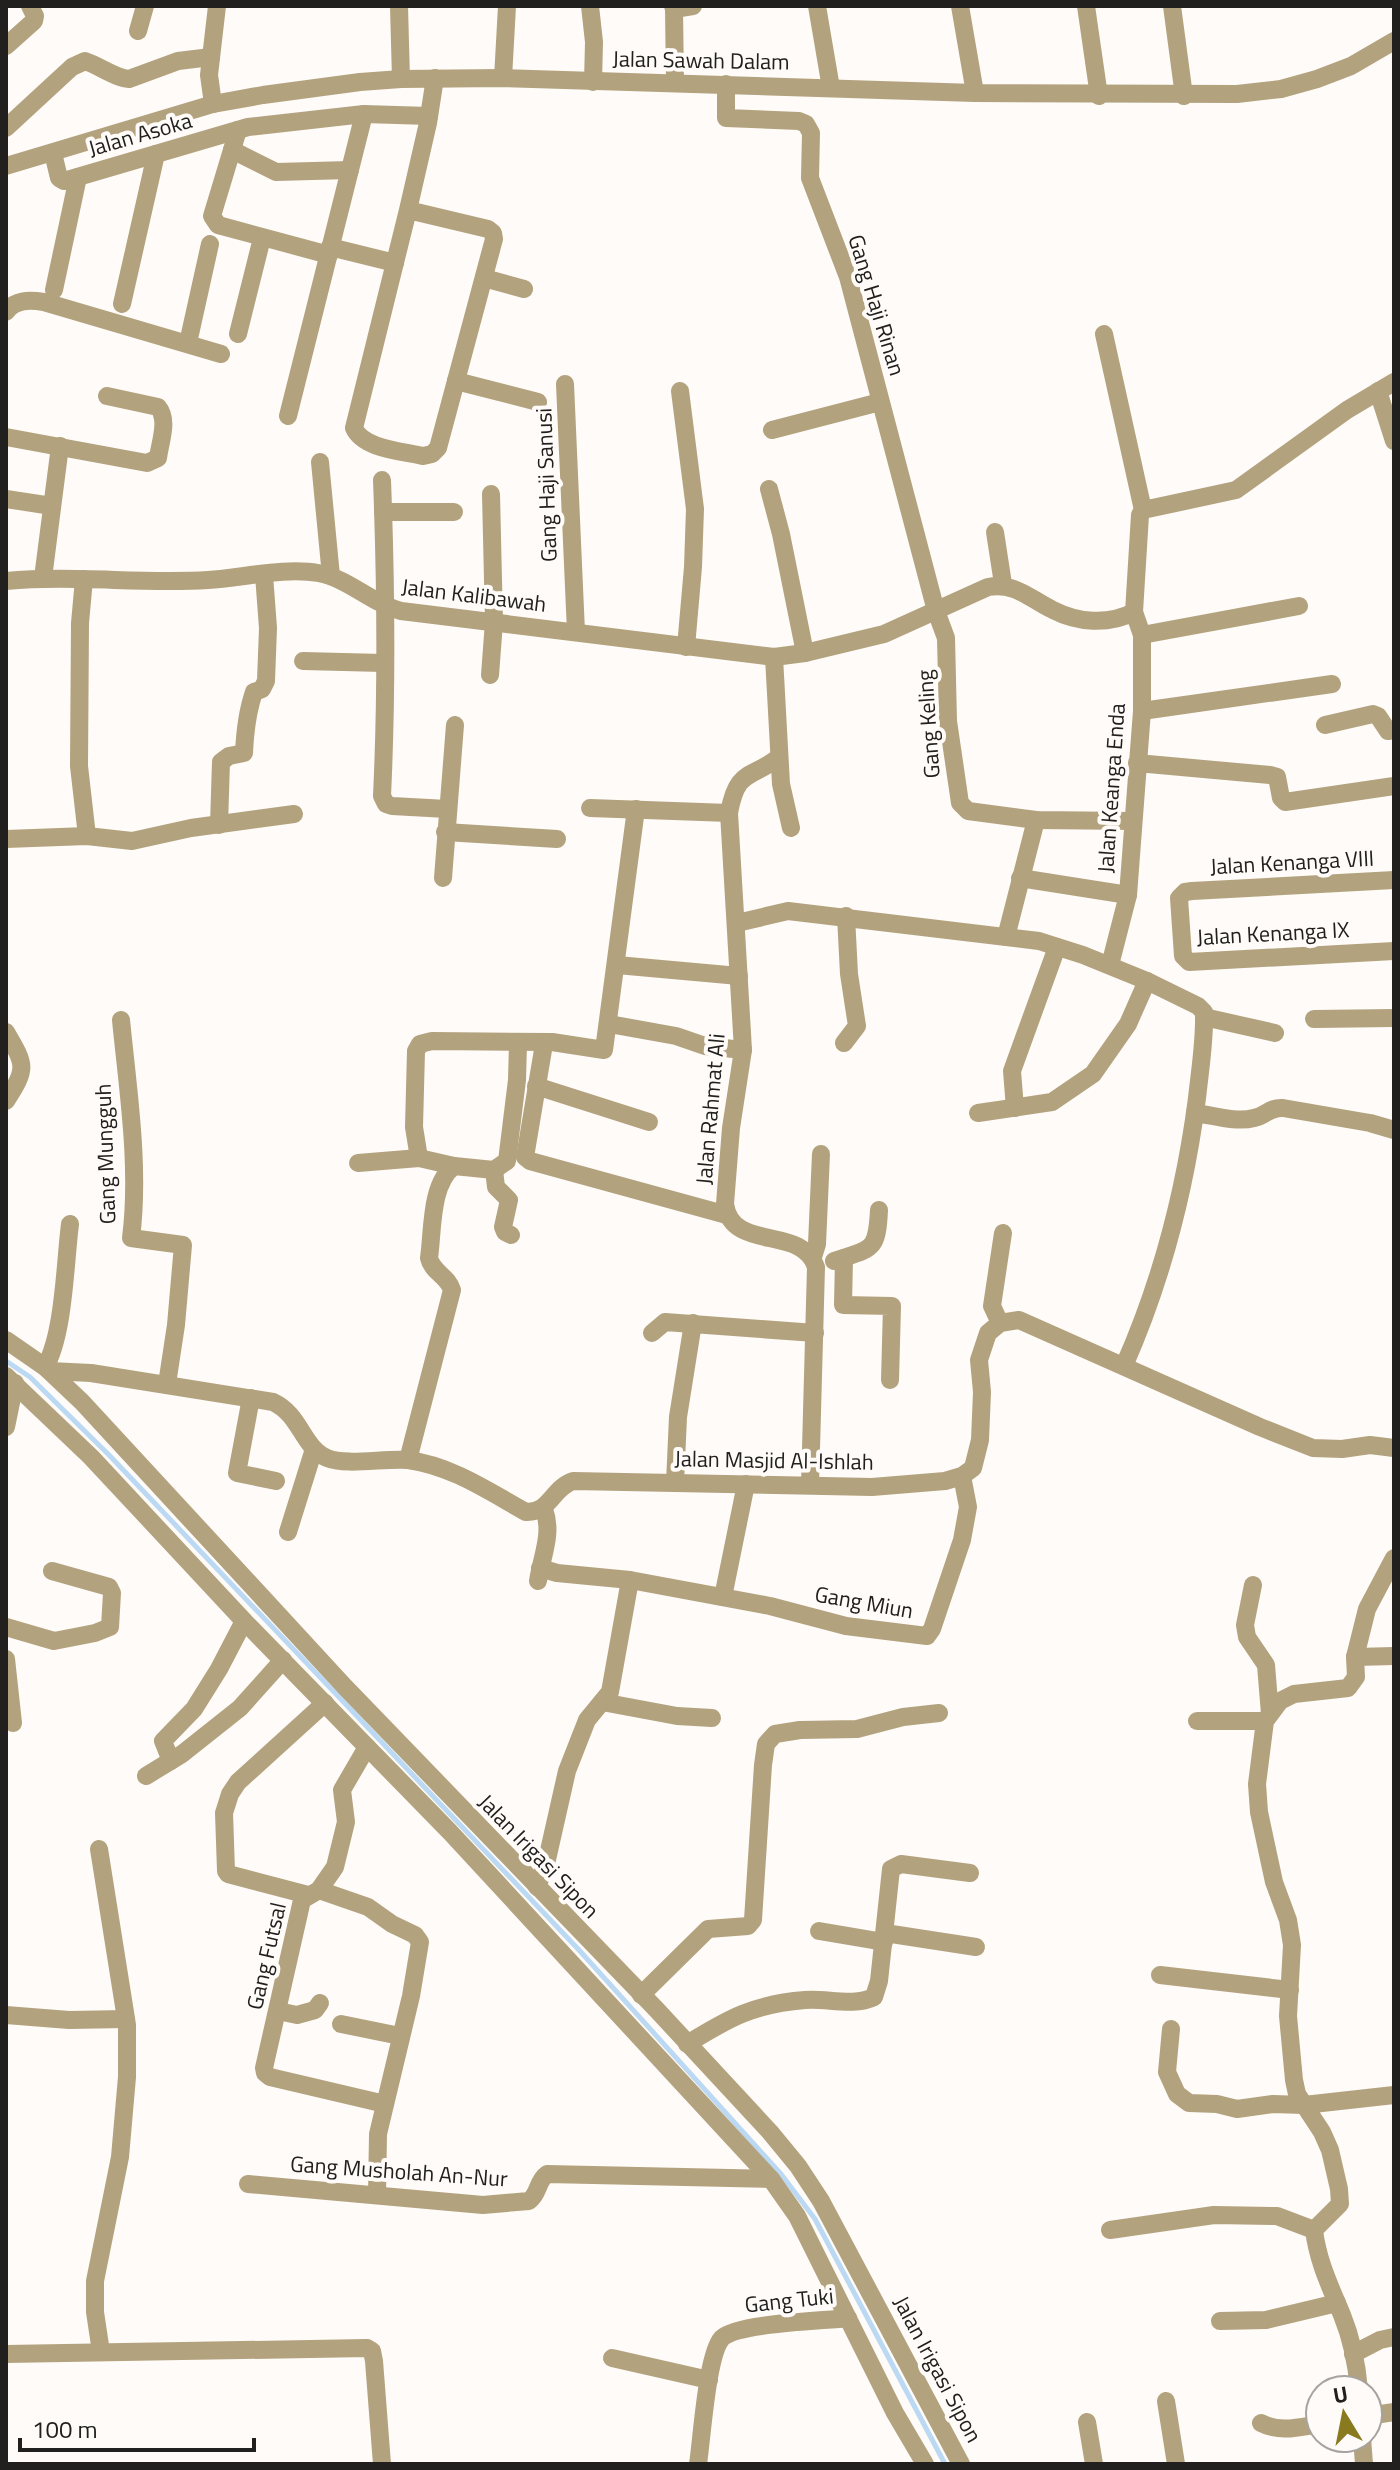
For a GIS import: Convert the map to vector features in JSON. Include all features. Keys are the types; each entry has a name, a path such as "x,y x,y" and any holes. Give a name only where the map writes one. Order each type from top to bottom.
{"street":[{"path":"6,46 34,21 30,6"},
{"path":"138,31 145,6"},
{"path":"213,104 209,75 217,6"},
{"path":"399,6 401,79"},
{"path":"503,78 507,6"},
{"path":"590,6 594,42 593,82"},
{"path":"675,83 674,8 693,6"},
{"path":"817,6 831,88"},
{"path":"960,6 975,93"},
{"path":"1086,6 1099,96"},
{"path":"1172,6 1184,96"},
{"name":"Jalan Sawah Dalam","path":"6,166 55,162 213,104 319,87 401,79 434,82 503,78 1099,96 1237,94 1281,89 1317,79 1351,66 1394,41"},
{"path":"6,128 72,67 85,61 101,66 122,79 129,79 178,61 211,57"},
{"path":"408,210 488,229 494,239 438,448 432,454 423,456 367,442 358,437 354,428 408,210 434,82"},
{"name":"Gang Haji Rinan","path":"726,87 726,118 799,121 806,124 811,133 810,178 845,269 936,611"},
{"name":"Jalan Asoka","path":"55,162 64,181 238,130 278,122 430,110"},
{"path":"288,416 364,114"},
{"path":"238,130 212,216 214,222 262,238 395,263"},
{"path":"232,150 276,172 350,170"},
{"path":"122,304 156,154"},
{"path":"54,290 78,177"},
{"path":"238,334 262,238"},
{"path":"188,343 210,244"},
{"path":"484,278 524,289"},
{"path":"6,312 17,303 29,300 44,302 221,354"},
{"path":"995,532 1003,584 1016,588 1055,611 1080,619 1104,622 1134,612 1140,515 1143,510 1104,334"},
{"path":"456,381 538,402"},
{"name":"Gang Haji Sanusi","path":"565,384 576,632"},
{"path":"1143,510 1236,490 1341,414 1386,386 1394,441"},
{"path":"680,391 695,509 686,647"},
{"path":"6,437 147,463 158,458 163,412 158,407 107,396"},
{"path":"772,430 880,402"},
{"path":"43,578 60,446"},
{"path":"320,462 331,576"},
{"path":"382,480 386,696 382,796 386,804 392,806 447,809"},
{"path":"769,489 805,653"},
{"path":"490,675 494,622 491,494"},
{"path":"6,499 52,506"},
{"path":"383,512 454,512"},
{"name":"Jalan Kalibawah","path":"6,581 43,578 192,580 303,571 331,576 385,607 419,614 774,657 805,653 884,634 988,587 1003,584"},
{"path":"219,825 221,762 229,756 244,753 245,723 251,701 254,692 262,689 267,674 264,575"},
{"path":"84,579 80,623 79,766 87,836"},
{"path":"1142,635 1299,606"},
{"name":"Gang Keling","path":"936,611 946,638 948,721 960,803 968,811 1036,820 1132,821"},
{"name":"Jalan Keanga Enda","path":"1110,965 1128,895 1142,711 1142,635 1134,612"},
{"path":"774,657 778,758 791,828"},
{"path":"303,661 383,663"},
{"path":"1142,711 1332,684"},
{"path":"1325,725 1373,714 1378,716 1388,731 1394,730"},
{"path":"443,878 455,725"},
{"name":"Jalan Rahmat Ali","path":"778,758 747,773 732,799 729,813 743,1050 731,1128 727,1215 740,1228 801,1246 814,1262"},
{"path":"1137,763 1270,775 1277,777 1281,798 1285,802 1394,786"},
{"path":"590,808 729,813"},
{"path":"419,1158 414,1127 416,1051 420,1044 432,1041 566,1044 601,1051 607,1046 636,809"},
{"path":"6,839 87,836 132,841 294,814"},
{"path":"1006,937 1036,820"},
{"path":"445,832 557,839"},
{"path":"1020,878 1128,895"},
{"name":"Jalan Kenanga VIII","path":"1192,891 1394,880"},
{"name":"Jalan Kenanga IX","path":"1192,891 1185,892 1179,898 1183,956 1189,962 1394,951"},
{"path":"737,923 788,911 1039,941 1110,965 1198,1006 1204,1017 1186,1173 1161,1272 1124,1366"},
{"path":"844,1043 857,1026 849,974 846,916"},
{"path":"1015,1108 1012,1071 1057,947"},
{"path":"617,965 739,976"},
{"path":"978,1113 1052,1102 1093,1074 1128,1024 1147,981"},
{"path":"1204,1017 1275,1033"},
{"path":"1314,1019 1394,1018"},
{"name":"Gang Mungguh","path":"121,1020 133,1163 135,1209 131,1238 183,1245 167,1384"},
{"path":"609,1024 676,1036 705,1046 743,1050"},
{"path":"6,1032 23,1060 23,1069 6,1101"},
{"path":"358,1163 419,1158 494,1170 507,1161 517,1080 518,1043"},
{"path":"544,1044 525,1157 530,1161 727,1215"},
{"path":"536,1086 649,1122"},
{"path":"1195,1113 1254,1119 1275,1107 1392,1129"},
{"path":"810,1485 814,1262 821,1154"},
{"path":"408,1460 452,1290 449,1282 432,1267 429,1258 439,1188 444,1176 454,1166"},
{"path":"494,1170 496,1187 509,1200 503,1227 511,1235"},
{"path":"814,1262 844,1258 868,1249 878,1238 879,1210"},
{"path":"70,1224 56,1334 48,1369 251,1398 283,1407 292,1415 314,1449 333,1460 408,1460 453,1471 526,1512 544,1509 549,1522 548,1536 539,1574 630,1580 723,1597 746,1484"},
{"path":"1000,1323 992,1306 1003,1233"},
{"path":"844,1258 843,1305 892,1306 890,1380"},
{"path":"962,1476 973,1468 980,1440 982,1392 979,1360 988,1333 1000,1323 1019,1320 1313,1448 1342,1449 1370,1445 1394,1448"},
{"path":"652,1333 665,1322 815,1333"},
{"path":"675,1483 678,1417 693,1323"},
{"name":"Jalan Irigasi Sipon","path":"9,1350 48,1369 133,1456 396,1741 770,2132 811,2184 961,2464"},
{"path":"6,1427 10,1379"},
{"path":"10,1379 178,1547 244,1621 470,1853 771,2179 797,2216 895,2413 925,2464"},
{"path":"251,1398 237,1473 276,1481"},
{"path":"288,1532 314,1449"},
{"name":"Jalan Masjid Al-Ishlah","path":"544,1509 563,1484 573,1481 872,1487 945,1481 962,1476"},
{"name":"Gang Miun","path":"723,1597 846,1626 927,1636 962,1540 968,1507 962,1476"},
{"path":"1267,1718 1280,1701 1294,1694 1348,1688 1356,1677 1355,1657 1367,1609 1394,1558"},
{"path":"6,1627 54,1641 110,1627 113,1598 109,1587 52,1571"},
{"path":"537,1887 546,1864 567,1771 587,1720 610,1692 630,1580"},
{"path":"1253,1585 1245,1625 1247,1637 1266,1665 1267,1718 1258,1760 1259,1812 1274,1882 1288,1920 1293,1966 1288,2016 1294,2080 1297,2094 1330,2150 1340,2197 1340,2204 1314,2230"},
{"path":"171,1761 163,1741 194,1709 244,1621"},
{"path":"1355,1657 1394,1656"},
{"path":"6,1659 13,1723"},
{"path":"146,1776 171,1761 240,1708 283,1660"},
{"path":"602,1702 677,1716 712,1718"},
{"path":"325,1703 238,1782 230,1794 224,1813 226,1871 228,1874 368,1907 415,1935 420,1942 411,1996 378,2134 377,2195"},
{"path":"641,1995 708,1929 748,1926 753,1920 763,1765 766,1744 775,1734 800,1730 857,1729 903,1717 939,1713"},
{"path":"1197,1721 1267,1718"},
{"name":"Gang Futsal","path":"367,1747 342,1790 346,1822 335,1867 313,1893 302,1900 264,2068 270,2077 385,2104"},
{"path":"99,1849 126,2019 127,2077 120,2157 95,2281 95,2312 101,2352"},
{"path":"687,2044 731,2017 766,2005 807,1999 860,2001 874,1997 879,1981 891,1869 901,1864 970,1873"},
{"path":"819,1931 976,1947"},
{"path":"1160,1975 1290,1990"},
{"path":"278,2011 297,2015 315,2010 320,2003"},
{"path":"6,2015 69,2020 126,2019"},
{"path":"341,2024 400,2036"},
{"path":"1171,2029 1167,2072 1177,2094 1189,2103 1217,2104 1237,2109 1394,2095"},
{"name":"Gang Musholah An-Nur","path":"248,2184 483,2205 522,2203 532,2199 540,2180 547,2174 771,2179"},
{"path":"1110,2230 1214,2215 1277,2216 1314,2230"},
{"path":"1314,2230 1317,2252 1343,2318 1356,2374"},
{"path":"1220,2321 1266,2320 1337,2303"},
{"name":"Gang Tuki","path":"698,2464 717,2345 731,2332 848,2318"},
{"path":"1353,2354 1380,2340 1394,2337"},
{"path":"6,2354 367,2348 372,2351 374,2361 382,2464"},
{"path":"612,2358 709,2380"},
{"path":"1166,2401 1176,2464"},
{"path":"1087,2422 1094,2464"},
{"path":"1261,2423 1272,2429 1304,2426"}],"waterway":[{"path":"6,1361 30,1377 109,1455 579,1950 781,2174 815,2219 945,2464"}]}
